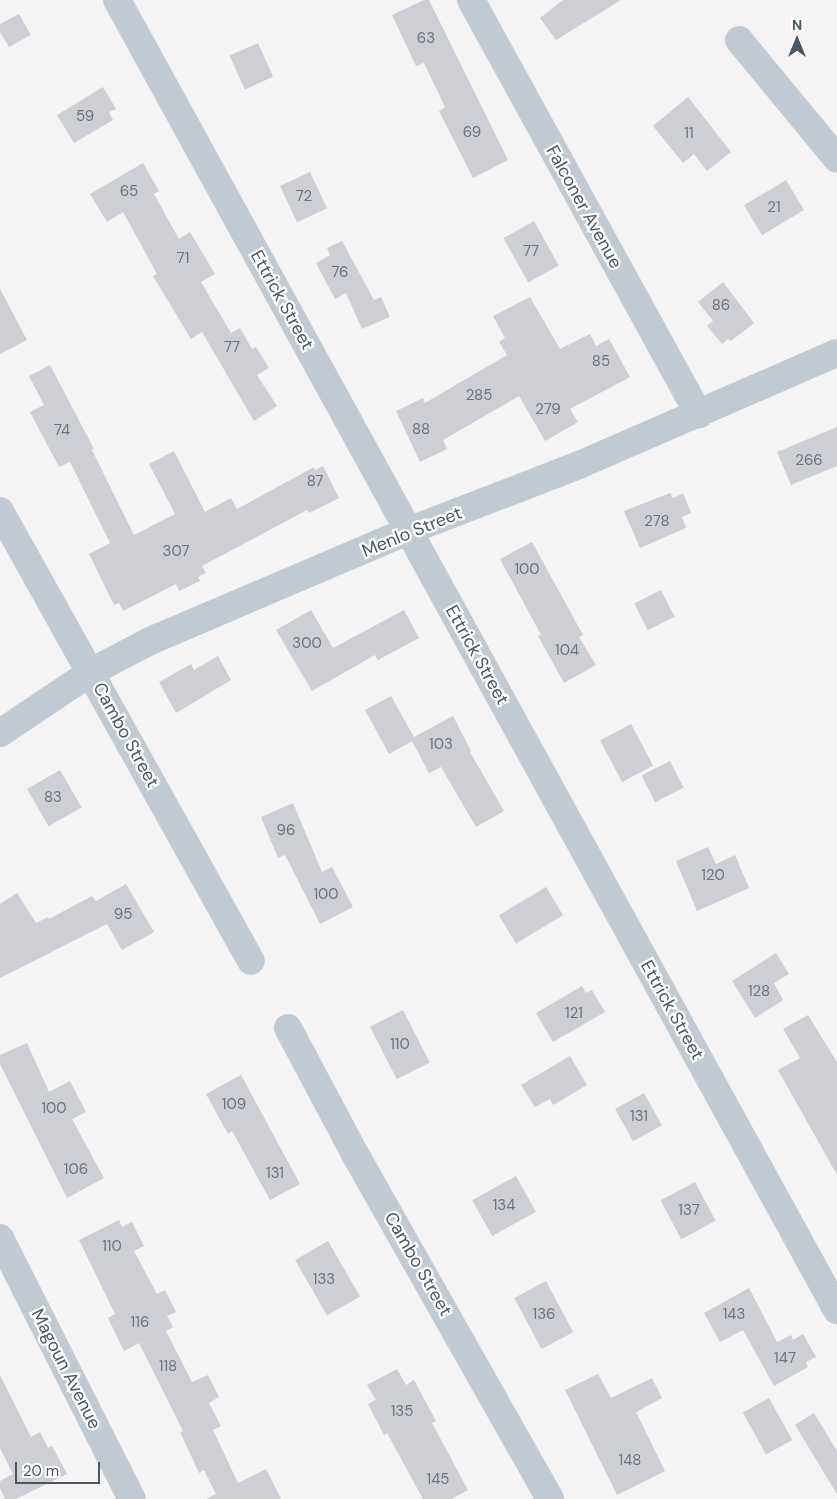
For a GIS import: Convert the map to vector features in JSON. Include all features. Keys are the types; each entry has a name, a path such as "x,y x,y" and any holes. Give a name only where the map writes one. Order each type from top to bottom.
{"street":[{"name":"Ettrick Street","path":"117,0 837,1310"},
{"name":"Falconer Avenue","path":"471,0 699,414"},
{"path":"738,40 837,159"},
{"name":"Menlo Street","path":"0,733 91,672 150,641 408,531 520,489 699,414 837,353"},
{"name":"Cambo Street","path":"0,511 251,961"},
{"name":"Cambo Street","path":"288,1028 355,1154 550,1499"},
{"name":"Magoun Avenue","path":"0,1238 132,1499"}],"building":[{"path":"424,0 429,0 508,160 473,178 439,111 445,107 424,63 416,66 392,15"},
{"path":"563,0 621,0 556,40 540,18"},
{"path":"19,14 31,35 9,47 0,32 0,24"},
{"path":"258,43 273,77 245,89 230,56"},
{"path":"103,87 116,109 109,112 113,120 74,143 57,115"},
{"path":"688,97 731,152 707,171 694,154 683,163 653,126"},
{"path":"143,163 159,191 154,194 179,239 190,232 215,274 201,282 231,333 240,328 252,349 256,347 269,368 257,375 277,406 254,421 202,332 191,339 153,276 157,274 123,212 107,222 90,194"},
{"path":"310,172 327,208 297,222 280,186"},
{"path":"786,180 804,210 762,235 744,205"},
{"path":"534,221 559,266 528,283 503,238"},
{"path":"342,241 374,300 381,297 390,317 362,329 346,293 335,299 316,263 330,255 327,248"},
{"path":"723,282 754,323 731,341 728,339 722,344 707,326 713,321 698,302"},
{"path":"0,289 27,340 0,354"},
{"path":"530,297 560,349 590,334 596,346 609,339 630,377 570,409 578,422 545,441 519,396 443,440 447,449 420,462 396,411 423,398 425,403 507,355 499,342 505,338 493,316"},
{"path":"50,365 94,449 92,450 134,535 175,514 149,464 174,451 205,512 231,498 237,509 314,467 315,470 323,466 339,498 309,513 307,510 202,566 206,573 198,577 200,581 179,591 176,584 123,611 119,603 114,605 89,554 110,543 70,462 59,467 30,412 44,405 29,376"},
{"path":"837,427 837,466 791,485 777,452"},
{"path":"670,493 673,498 683,493 691,513 682,517 686,528 640,548 624,511"},
{"path":"532,542 583,635 579,637 596,665 564,683 538,636 541,635 500,559"},
{"path":"661,590 675,617 648,630 634,604"},
{"path":"311,610 333,648 404,610 419,638 378,660 375,655 312,691 276,630"},
{"path":"218,656 231,680 176,713 159,682 191,664 194,670"},
{"path":"391,696 414,737 453,716 470,752 504,811 476,827 441,767 429,773 412,741 389,754 365,710"},
{"path":"631,724 653,765 622,782 600,740"},
{"path":"670,761 684,788 655,802 641,776"},
{"path":"60,770 82,807 49,826 27,789"},
{"path":"293,803 322,872 332,867 353,907 320,924 285,855 278,858 261,817"},
{"path":"708,847 716,864 735,855 749,888 697,911 676,861"},
{"path":"126,884 154,932 122,950 107,924 0,978 0,904 17,893 36,923 48,917 49,919 92,896 96,901"},
{"path":"546,887 563,915 516,944 499,915"},
{"path":"776,953 789,974 774,983 783,1000 755,1018 732,981"},
{"path":"582,986 586,993 592,990 605,1012 553,1042 536,1013"},
{"path":"403,1010 430,1063 397,1079 370,1027"},
{"path":"808,1015 837,1062 837,1175 778,1070 800,1058 783,1029"},
{"path":"27,1043 49,1092 70,1081 86,1112 72,1119 104,1178 67,1198 0,1064 0,1055"},
{"path":"570,1056 587,1085 553,1105 550,1099 535,1107 521,1085"},
{"path":"241,1075 300,1184 270,1200 232,1131 228,1134 206,1094"},
{"path":"644,1093 662,1125 633,1141 615,1109"},
{"path":"516,1176 536,1212 492,1236 472,1200"},
{"path":"695,1182 716,1221 681,1239 661,1200"},
{"path":"119,1220 122,1227 132,1222 144,1246 134,1251 157,1294 165,1290 176,1312 167,1316 173,1327 166,1331 192,1382 208,1375 219,1397 209,1403 221,1426 213,1430 238,1483 266,1469 281,1499 206,1499 216,1494 204,1470 199,1473 180,1432 183,1431 139,1343 124,1351 108,1318 115,1314 79,1240"},
{"path":"328,1241 360,1296 327,1315 295,1260"},
{"path":"546,1281 573,1332 541,1349 514,1298"},
{"path":"749,1288 777,1342 791,1335 793,1340 803,1334 816,1357 806,1362 808,1367 774,1386 743,1330 720,1342 704,1313"},
{"path":"397,1369 406,1385 414,1380 436,1421 432,1423 468,1490 452,1499 423,1499 387,1433 384,1435 368,1404 376,1400 367,1385"},
{"path":"598,1374 611,1398 652,1378 662,1398 636,1412 665,1471 617,1495 565,1390"},
{"path":"0,1375 31,1437 40,1432 48,1448 52,1446 67,1474 16,1499 5,1499 0,1488 0,1481 13,1474 0,1448"},
{"path":"769,1398 792,1440 766,1455 743,1413"},
{"path":"814,1413 837,1451 837,1494 795,1425"}]}
